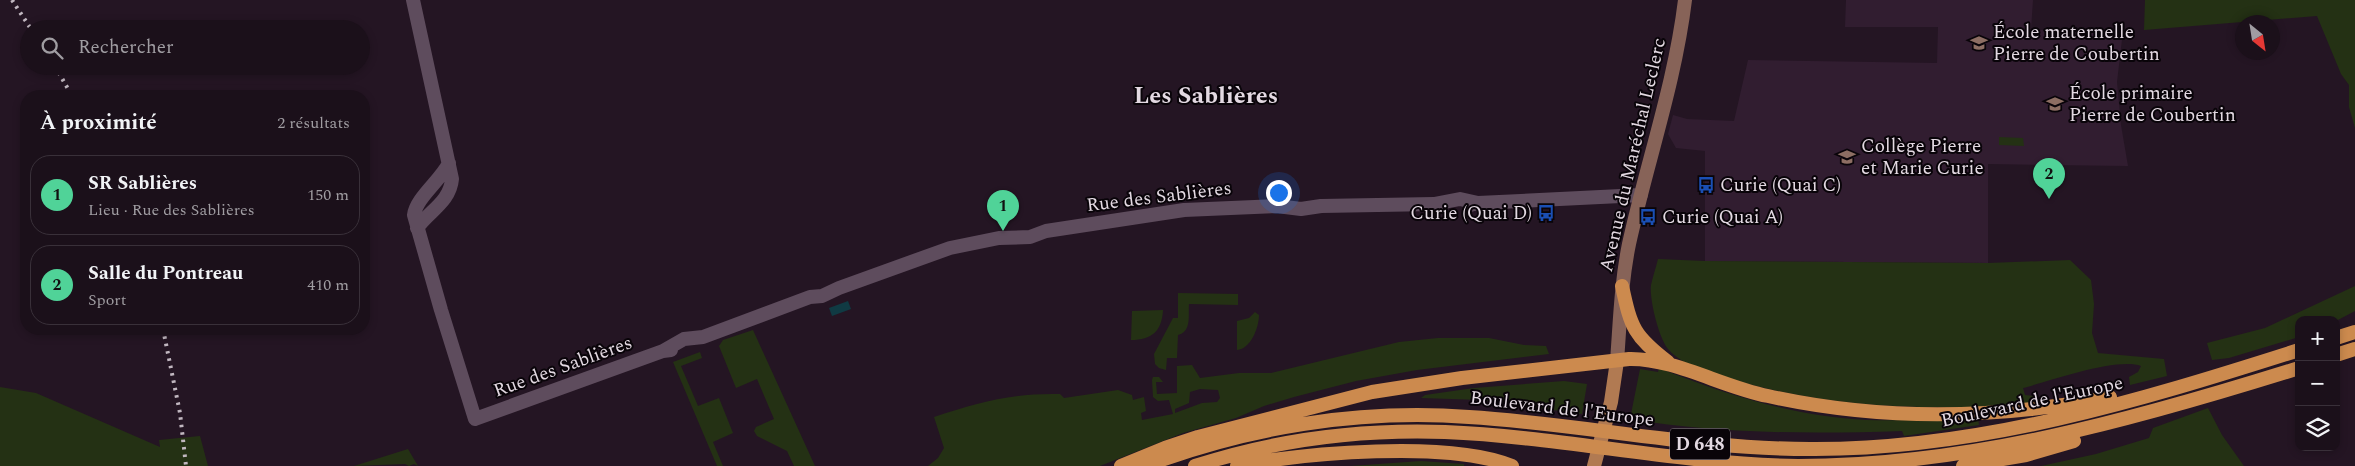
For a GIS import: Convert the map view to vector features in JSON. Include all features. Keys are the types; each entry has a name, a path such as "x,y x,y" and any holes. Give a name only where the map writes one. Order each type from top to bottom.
{"highway":[{"path":"1622,286 1628,313 1638,335 1647,346 1671,364"},
{"path":"2340,337 2355,332"},
{"path":"2340,354 2355,349"},
{"name":"Boulevard de l'Europe","path":"1145,466 1210,444 1267,430 1360,417 1398,415 1496,419 1728,446 1832,449 1910,445 1988,434 2059,420 2295,351"},
{"path":"1121,466 1198,437 1372,392 1462,378 1617,361 1644,359 1671,364 1739,389 1808,404 1862,412 1927,415 2004,413 2064,407 2147,390 2252,365"},
{"name":"Boulevard de l'Europe","path":"1195,466 1259,448 1309,439 1368,433 1410,432 1493,435 1741,464 1826,466 1903,462 1987,451 2064,435 2295,369"},
{"path":"1963,466 2052,448 2255,381"},
{"path":"1237,466 1266,460 1390,452 1464,455 1490,459 1512,466"}],"main road":[{"name":"Avenue du Maréchal Leclerc","path":"1594,466 1611,402 1617,361 1622,286 1629,246 1678,55 1686,0"}],"street":[{"name":"Rue des Sablières","path":"413,0 452,179 449,193 417,228 475,419 663,351 684,339 703,336 810,298 822,296 839,288 950,248 999,238 1017,239 1046,231 1184,210 1276,206 1290,200 1307,201 1321,206 1434,204 1460,199 1478,203 1641,195"}],"shaded area":[{"name":"Collège Pierre et Marie Curie","path":"1846,0 2033,0 2031,30 2123,31 2117,82 2121,125 2128,166 1988,164 1988,263 1705,261 1705,151 1676,148 1668,134 1673,115 1687,119 1734,121 1748,60 1937,63 1938,27 1845,27"}],"green space":[{"path":"2145,0 2355,0 2355,128 2349,107 2349,85 2341,74 2317,16 2280,19 2280,15 2235,15 2235,23 2144,30"},
{"path":"1999,137 2023,138 2024,146 1999,145"},
{"path":"1658,259 1988,263 2070,260 2091,280 2094,304 2092,333 2098,353 2164,359 2167,376 2130,385 2129,377 2138,372 2141,366 2130,364 2100,367 2023,388 2025,395 2034,396 2040,403 1967,407 1877,405 1818,398 1760,387 1698,368 1675,356 1665,345 1658,328 1651,291"},
{"path":"2355,286 2355,311 2340,319 2340,316 2295,316 2295,338 2229,358 2212,360 2207,343 2265,328"},
{"path":"1178,293 1238,294 1238,305 1189,304 1187,327 1178,335 1177,358 1167,358 1166,370 1159,368 1155,364 1154,354 1173,318 1178,318"},
{"path":"1163,310 1161,324 1154,333 1145,338 1131,340 1132,311"},
{"path":"1255,312 1259,315 1258,325 1253,337 1246,346 1237,350 1237,321 1249,318"},
{"path":"753,330 815,466 794,466 787,451 757,436 754,431 756,427 774,419 757,379 736,388 719,346 723,340"},
{"path":"1438,338 1489,338 1524,345 1546,346 1549,354 1417,370 1356,381 1264,406 1236,418 1183,433 1100,466 928,466 938,458 944,448 934,417 996,399 1043,394 1060,394 1064,398 1118,390 1132,395 1133,400 1144,397 1146,411 1141,413 1142,420 1173,414 1169,400 1158,401 1153,397 1152,380 1153,377 1159,377 1163,382 1156,382 1157,394 1177,393 1177,366 1192,365 1200,378 1239,373 1271,373 1399,342","holes":["1200,389 1218,390 1220,398 1217,402 1202,403 1175,413 1175,409 1189,403 1190,392"]},
{"path":"700,352 702,358 681,366 698,406 719,398 733,433 713,442 723,466 717,466 673,362"},
{"path":"1659,368 1761,403 1813,414 1867,420 1978,418 1979,425 1904,436 1902,431 1766,432 1698,428 1630,419 1640,369 1658,372"},
{"path":"1564,381 1587,384 1582,414 1481,400 1421,398 1425,395 1474,388"},
{"path":"0,387 36,393 160,447 159,440 200,436 208,466 0,466"},
{"path":"2208,408 2222,435 2244,466 2041,466 2096,454 2149,438 2153,428"},
{"path":"408,449 418,466 405,464 354,466"},
{"path":"1421,461 1464,464 1464,466 1350,466"}],"water":[{"path":"848,301 851,309 832,316 829,308"}],"railway":[{"path":"12,0 25,20"},
{"path":"60,75 69,90"},
{"path":"164,335 180,413 186,466"}],"place":[{"name":"École maternelle Pierre de Coubertin","path":"1979,43"},
{"name":"École primaire Pierre de Coubertin","path":"2055,104"},
{"name":"Collège Pierre et Marie Curie","path":"1847,157"},
{"name":"Curie (Quai C)","path":"1706,185"},
{"name":"Salle du Pontreau","path":"2049,199"},
{"name":"Curie (Quai D)","path":"1546,213"},
{"name":"Curie (Quai A)","path":"1648,217"},
{"name":"SR Sablières","path":"1003,231"}],"district":[{"name":"Les Sablières","path":"1206,96"}]}
